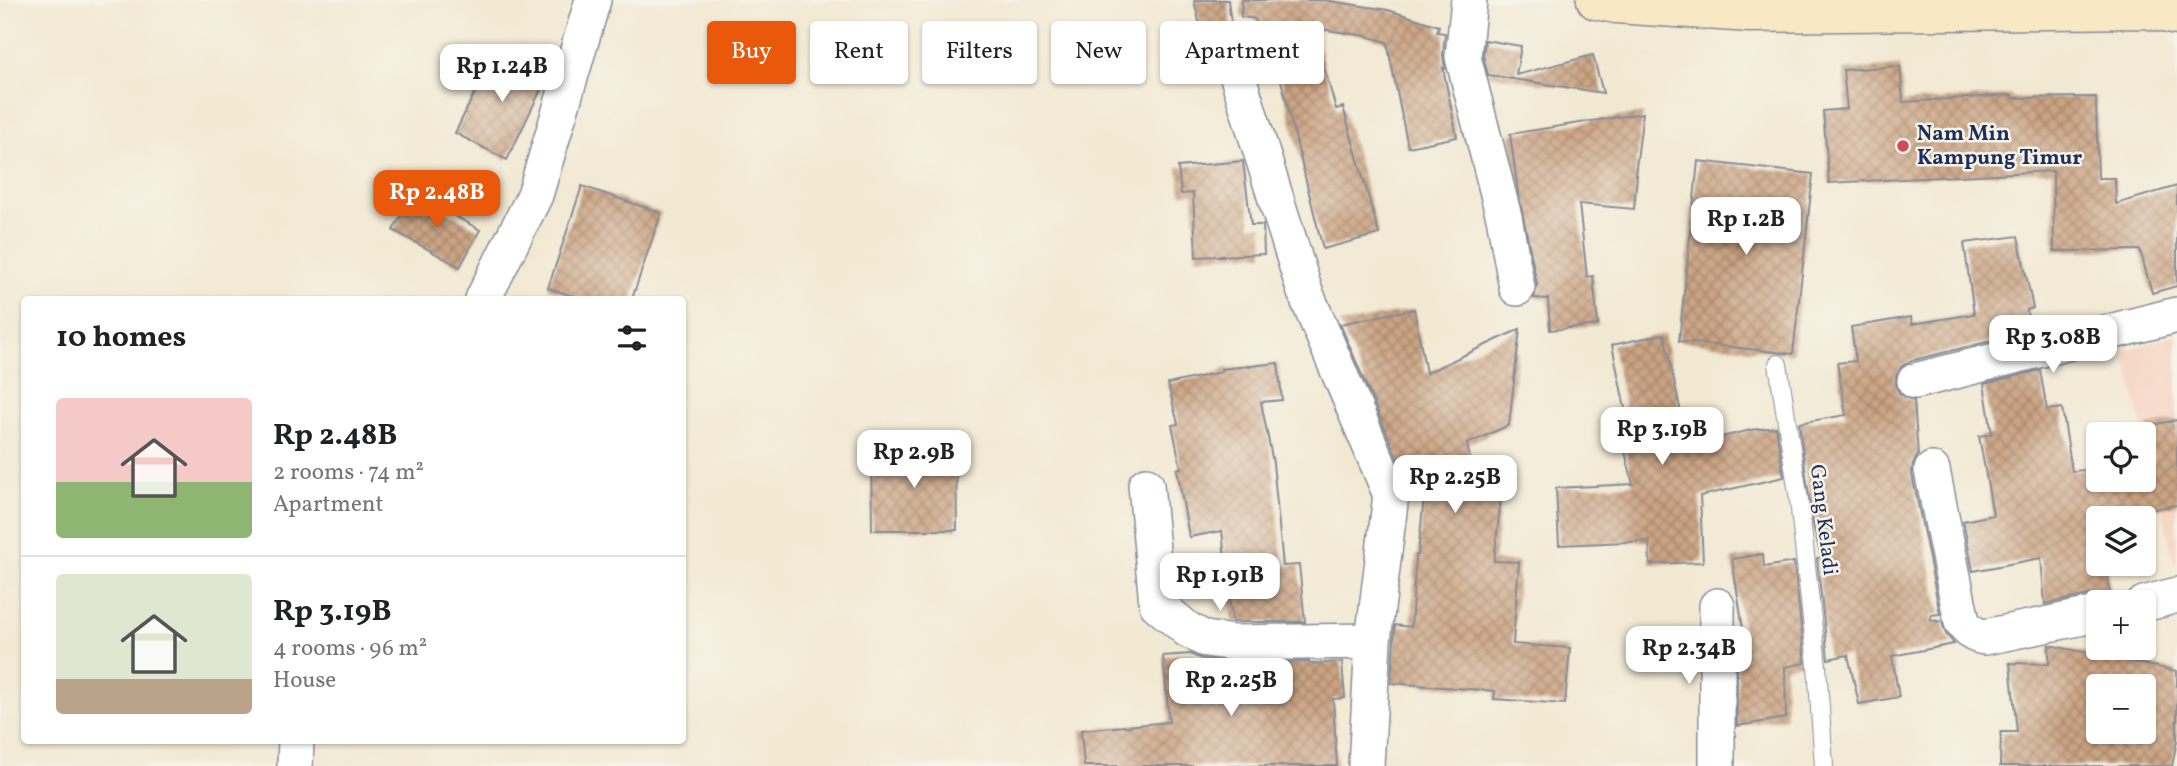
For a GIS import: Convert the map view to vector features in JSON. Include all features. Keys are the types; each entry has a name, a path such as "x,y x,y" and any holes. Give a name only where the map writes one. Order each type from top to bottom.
{"street":[{"path":"484,296 535,195 593,0"},
{"path":"1469,0 1463,57 1504,217 1517,288"},
{"path":"1609,1 1750,13 2146,9 2177,16"},
{"path":"1240,84 1305,292 1391,495 1373,641 1366,766"},
{"path":"1915,381 2177,315"},
{"path":"1933,470 1962,622 1968,631 1985,637 2086,616"},
{"path":"1146,485 1157,604 1188,630 1205,639 1234,643 1373,641"},
{"path":"2156,601 2177,595"},
{"path":"1717,606 1717,766"},
{"path":"295,766 296,744"}],"lane":[{"name":"Gang Keladi","path":"1778,364 1799,500 1817,666 1824,766"}],"shaded area":[{"path":"2177,334 2177,573 2156,485 2156,422 2141,422 2124,351"}],"building":[{"path":"1194,0 1228,0 1231,21 1199,21"},
{"path":"1242,0 1323,0 1388,10 1439,26 1437,32 1445,33 1445,69 1443,68 1457,137 1408,147 1387,42 1324,30 1324,21 1256,21 1241,17"},
{"path":"1485,40 1521,46 1516,75 1593,55 1603,93 1488,75 1483,56"},
{"path":"496,49 548,75 507,160 455,133"},
{"path":"1900,66 1903,102 2012,95 2012,98 2096,97 2098,178 2115,178 2116,204 2177,186 2177,286 2152,293 2140,250 2054,251 2053,171 1829,183 1823,111 1847,109 1843,70"},
{"path":"1324,67 1336,109 1343,107 1379,234 1323,249 1282,84 1324,84"},
{"path":"1643,113 1635,175 1634,209 1579,204 1587,277 1593,276 1598,325 1550,330 1548,299 1534,298 1537,284 1518,192 1510,134"},
{"path":"1243,161 1251,225 1263,225 1264,254 1196,257 1193,193 1181,194 1178,167"},
{"path":"1698,161 1813,174 1793,354 1679,341"},
{"path":"582,186 661,213 633,296 573,296 548,288"},
{"path":"414,193 480,230 460,267 393,230"},
{"path":"2018,236 2033,308 2027,310 2031,331 1910,361 1901,367 1896,376 1896,387 1900,394 1914,401 1918,455 1912,474 1940,614 1931,615 1931,620 1942,622 1946,634 1954,644 1892,656 1899,697 1859,704 1848,655 1828,659 1817,558 1821,557 1812,519 1799,423 1846,415 1837,363 1856,361 1851,327 1911,317 1912,324 1974,314 1964,243"},
{"path":"1414,309 1426,373 1520,329 1509,425 1467,444 1476,485 1502,488 1494,561 1519,562 1513,644 1570,648 1565,704 1494,699 1495,691 1391,683 1395,625 1411,627 1416,555 1428,458 1400,464 1340,324"},
{"path":"1664,334 1688,445 1776,427 1784,477 1700,496 1703,562 1650,564 1649,541 1559,545 1556,488 1633,484 1620,431 1629,428 1612,345"},
{"path":"1278,363 1282,400 1261,402 1273,463 1283,566 1299,565 1305,622 1232,622 1222,531 1189,537 1177,469 1181,468 1172,425 1178,424 1168,384 1221,372 1221,369"},
{"path":"2040,370 2047,410 2062,408 2072,471 2086,470 2086,492 2156,492 2156,424 2177,420 2177,505 2156,509 2156,506 2086,506 2086,576 2108,576 2109,590 2086,590 2086,596 2045,604 2041,558 1973,571 1963,521 1993,515 1979,436 1992,434 1984,384"},
{"path":"956,450 957,530 872,530 871,451"},
{"path":"1763,554 1764,567 1794,562 1805,663 1785,667 1786,718 1737,726 1737,636 1744,635 1732,559"},
{"path":"2049,645 2086,653 2086,660 2123,660 2177,671 2177,741 2172,766 2000,766 2001,732 2017,732 2010,663 2049,664"},
{"path":"1190,654 1202,659 1234,663 1342,662 1345,698 1333,699 1337,766 1084,766 1081,730 1169,722 1163,656"}],"place":[{"name":"Nam Min Kampung Timur","path":"1903,146"}]}
